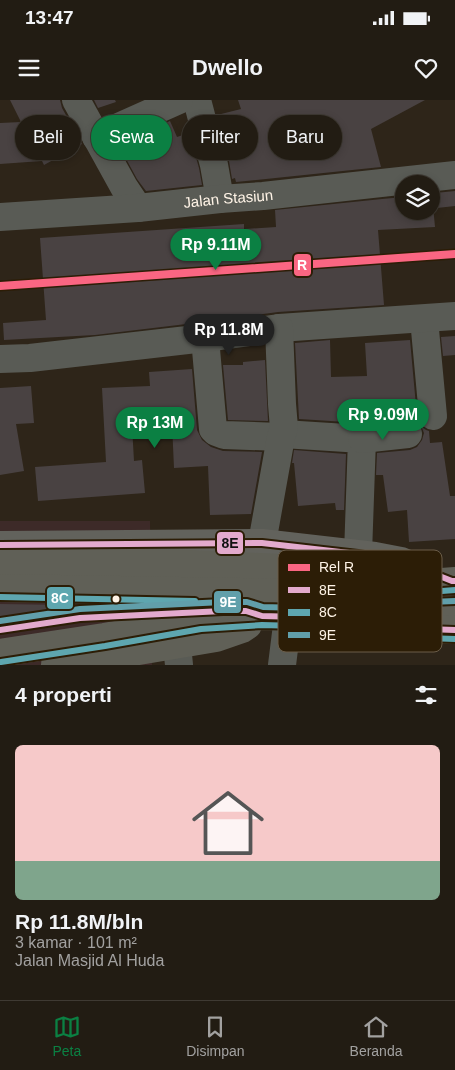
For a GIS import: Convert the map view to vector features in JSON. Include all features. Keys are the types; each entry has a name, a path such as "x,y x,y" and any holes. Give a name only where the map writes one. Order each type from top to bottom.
{"highway":[{"path":"0,561 188,564 278,568"},
{"path":"0,588 278,593"},
{"path":"55,665 178,655 242,629 262,616"},
{"path":"0,653 200,620 278,617"},
{"path":"442,630 455,630"}],"main road":[{"path":"0,545 262,543 323,550"}],"street":[{"path":"76,100 91,128"},
{"path":"145,115 179,100"},
{"path":"197,100 214,165 220,199"},
{"path":"109,160 138,208"},
{"name":"Jalan Stasiun","path":"0,217 138,208 455,175"},
{"path":"0,359 30,358 279,328 455,316"},
{"path":"424,319 434,416"},
{"path":"262,543 284,428 279,328"},
{"path":"205,338 213,429 224,435 282,435 362,439 408,434"},
{"path":"358,550 362,439"},
{"path":"282,665 284,652"}],"shaded area":[{"path":"0,521 150,521 152,665 0,665"}],"building":[{"path":"10,100 60,100 66,115 18,115"},
{"path":"94,100 115,100 116,102 98,108"},
{"path":"238,100 425,100 371,129 381,167 236,182 235,178 232,179 229,160 258,160 258,115 217,115 241,109"},
{"path":"15,122 15,160 53,160 44,165 42,161 0,164 0,123"},
{"path":"172,126 177,137 182,135 182,160 197,160 202,185 146,191 127,160 172,160"},
{"path":"455,191 455,206 440,208 440,192"},
{"path":"395,198 395,220 434,220 435,227 378,230 384,305 278,312 95,335 4,340 3,323 46,320 40,238 244,224 244,229 276,227 275,210"},
{"path":"455,336 455,355 443,356 441,337"},
{"path":"330,340 331,377 367,376 365,343 410,340 417,417 420,424 407,418 362,423 299,419 295,343"},
{"path":"265,360 268,421 228,420 223,365 243,365 243,362"},
{"path":"192,369 197,430 202,440 211,447 223,451 262,452 251,514 210,515 208,466 174,468 172,424 132,426 134,461 142,460 145,493 38,501 35,467 106,462 102,388 150,386 149,372"},
{"path":"31,386 34,423 16,424 24,471 0,475 0,388"},
{"path":"421,426 429,431 430,443 442,442 450,496 455,496 455,539 409,542 407,510 388,512 383,475 376,475 377,453 410,450 417,447 424,433"},
{"path":"294,450 346,454 344,510 336,510 335,503 298,506 294,463 292,463"},
{"path":"0,604 66,605 66,607 0,621"}],"rail line":[{"name":"R","path":"0,286 455,254"}],"transit line":[{"name":"8E","path":"0,545 262,543 323,550"},
{"name":"8E","path":"442,577 455,581"},
{"name":"8C","path":"442,591 455,590"},
{"name":"8C","path":"0,597 195,601"},
{"name":"9E","path":"442,602 455,601"},
{"name":"9E","path":"0,621 80,609 223,602 247,602 263,607 278,607"},
{"name":"8E","path":"0,630 80,618 223,611 246,611 262,616 278,616"},
{"name":"8C","path":"1,662 201,629 278,625"},
{"name":"8E","path":"442,630 455,630"},
{"name":"8C","path":"442,639 455,639"}]}
